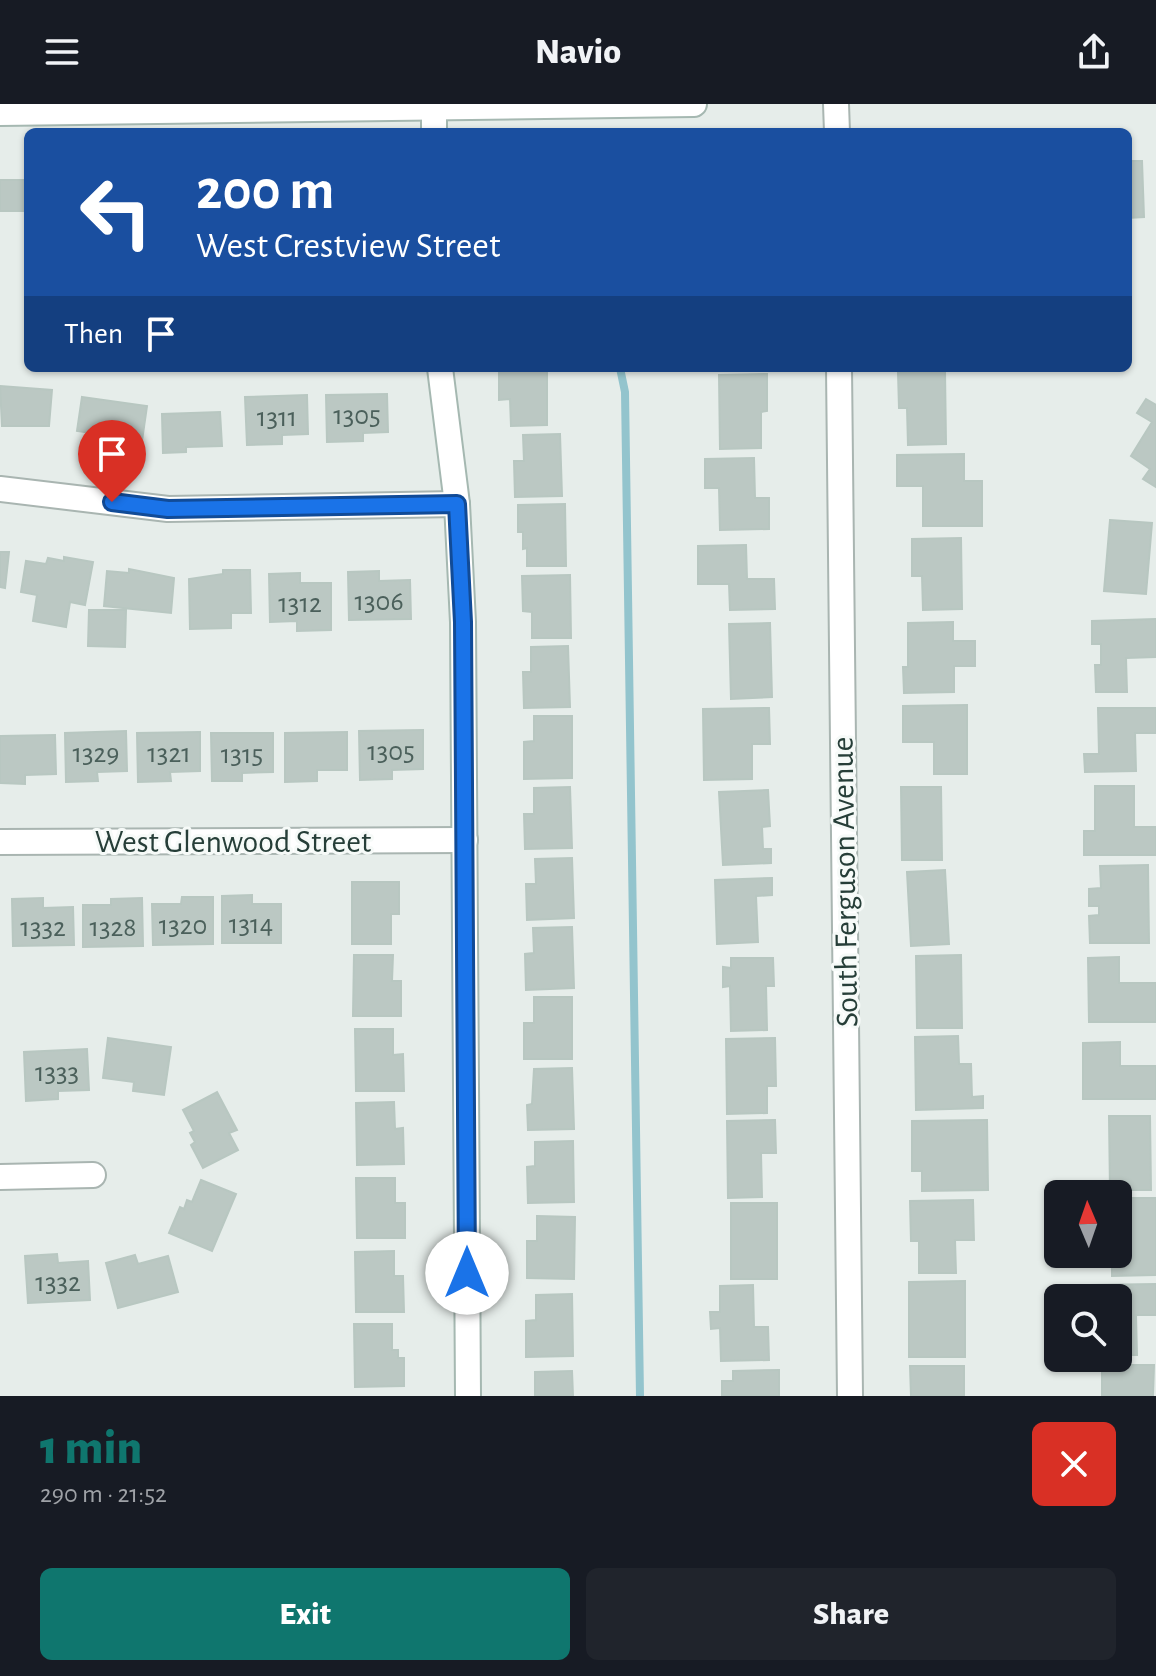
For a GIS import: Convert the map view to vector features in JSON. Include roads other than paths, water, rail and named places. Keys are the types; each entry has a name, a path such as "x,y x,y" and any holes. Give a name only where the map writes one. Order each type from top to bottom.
{"street":[{"path":"0,113 694,104"},
{"path":"836,104 837,128"},
{"path":"434,106 434,128"},
{"path":"440,372 457,504 463,622 468,1396"},
{"name":"South Ferguson Avenue","path":"839,372 850,1396"},
{"path":"0,489 168,509 457,504"},
{"name":"West Glenwood Street","path":"0,842 465,840"},
{"path":"0,1177 93,1175"}],"waterway":[{"path":"621,372 625,392 640,1396"}]}
